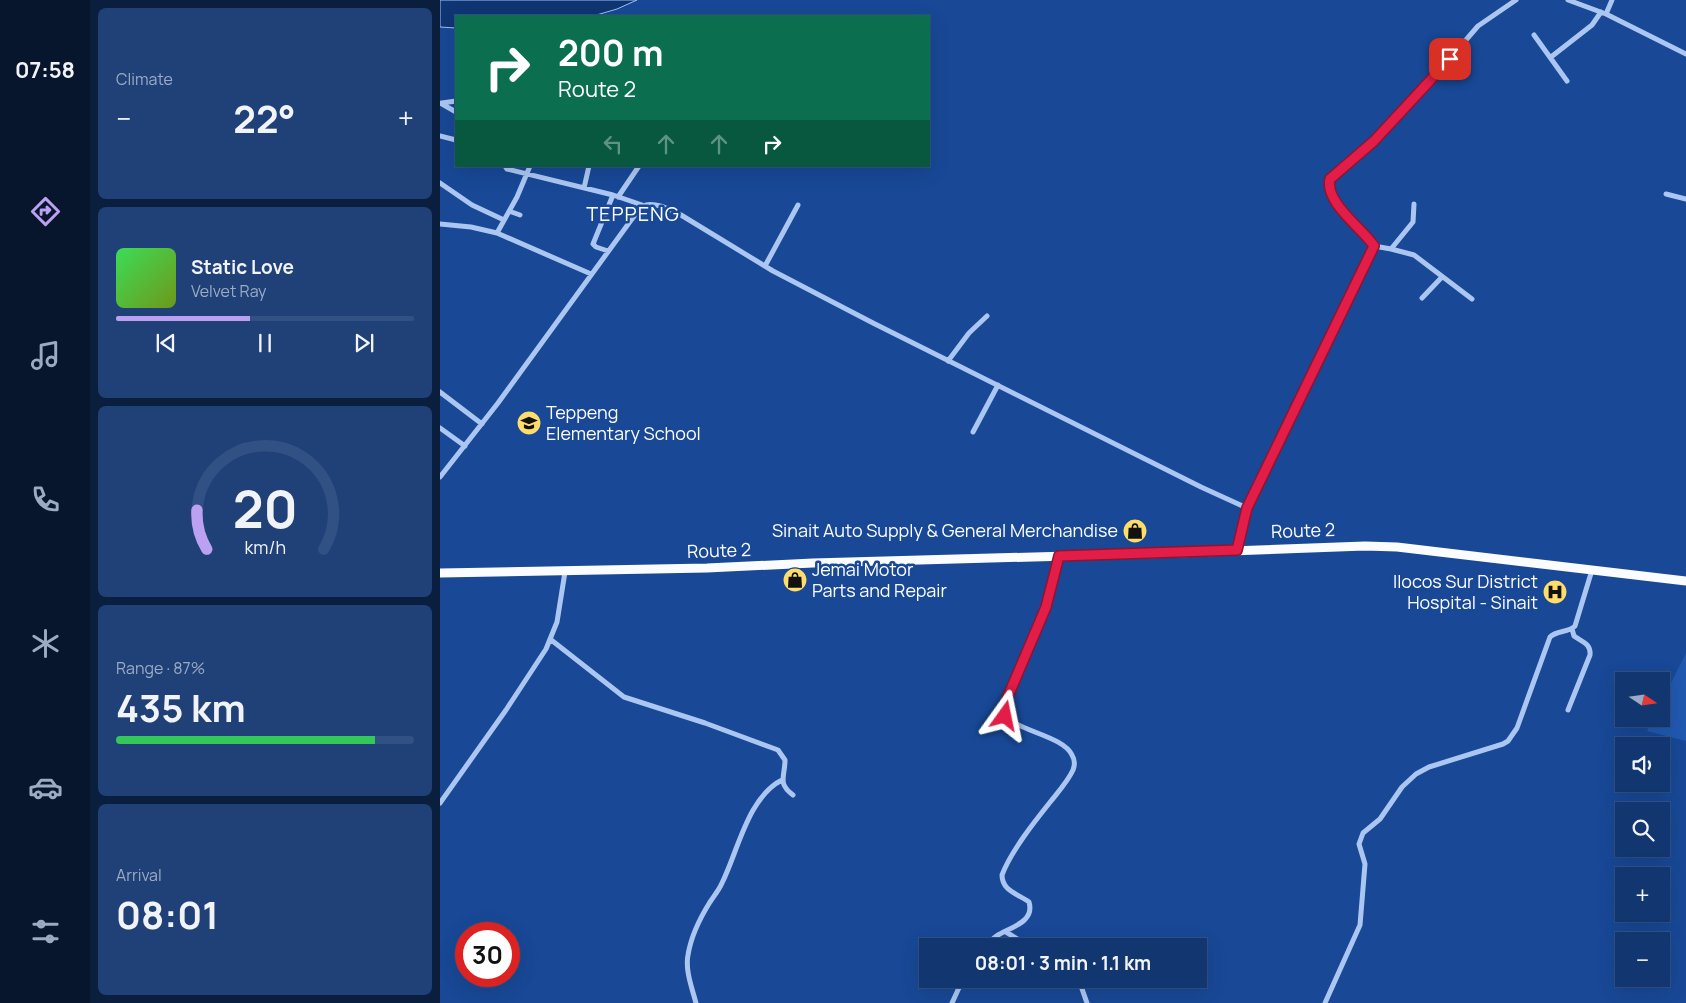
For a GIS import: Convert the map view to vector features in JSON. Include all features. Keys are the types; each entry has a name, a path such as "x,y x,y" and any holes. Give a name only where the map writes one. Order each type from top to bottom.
{"highway":[{"name":"Route 2","path":"440,573 565,572 1365,546 1397,547 1686,581"}],"street":[{"path":"1472,299 1414,255 1374,246 1339,207 1329,188 1330,179 1374,141 1415,99 1478,26 1516,0"},
{"path":"1568,0 1604,13 1686,54"},
{"path":"1551,57 1592,25 1604,13 1612,0"},
{"path":"1534,35 1567,81"},
{"path":"440,103 455,101"},
{"path":"440,103 455,111"},
{"path":"440,136 455,140"},
{"path":"505,167 616,196 645,206 667,208 765,266 872,323 1201,487 1247,508"},
{"path":"497,233 530,167"},
{"path":"584,188 589,167"},
{"path":"608,251 593,244 616,196 638,167"},
{"path":"440,183 472,205 504,220"},
{"path":"1666,194 1686,199"},
{"path":"1391,249 1413,222 1414,204"},
{"path":"765,266 798,205"},
{"path":"440,477 466,446 629,223 645,206"},
{"path":"509,211 520,215"},
{"path":"440,224 478,228 497,233 591,274"},
{"path":"1237,550 1247,508 1374,246"},
{"path":"1422,298 1442,276"},
{"path":"948,361 969,333 987,316"},
{"path":"973,432 998,385"},
{"path":"440,392 482,424"},
{"path":"440,428 466,446"},
{"path":"995,938 1021,924 1028,916 1029,902 1004,886 1002,881 1004,872 1028,831 1068,778 1074,765 1072,755 1068,749 1009,721 1003,711 1046,607 1059,556"},
{"path":"1325,1003 1360,925 1365,864 1358,846 1360,837 1380,819 1402,787 1416,774 1429,767 1508,741 1517,728 1550,637 1554,633 1572,629 1575,626 1592,570"},
{"path":"440,803 506,710 550,639 557,622 565,572"},
{"path":"1568,710 1590,656 1586,643 1574,636 1572,629"},
{"path":"550,639 624,697 705,723 778,750 785,760 782,780 786,789 794,795"},
{"path":"696,1003 687,963 696,928 724,880 751,815 767,791 782,780"},
{"path":"1006,932 1016,938"},
{"path":"952,1003 959,988"},
{"path":"1082,988 1087,1003"}],"shaded area":[{"path":"440,0 637,0 617,9 596,15 455,15 455,28 440,27"},
{"path":"1686,653 1686,741 1647,731 1648,728 1670,728 1670,685"}],"place":[{"name":"Teppeng Elementary School","path":"529,423"},
{"name":"Sinait Auto Supply & General Merchandise","path":"1135,531"},
{"name":"Jemai Motor Parts and Repair","path":"795,580"},
{"name":"Ilocos Sur District Hospital - Sinait","path":"1555,592"}],"district":[{"name":"TEPPENG","path":"633,214"}],"route":[{"path":"1005,716 1003,711 1006,701 1046,607 1059,556 1237,550 1247,508 1374,246 1339,207 1329,188 1330,179 1374,141 1415,99 1450,59"}]}
